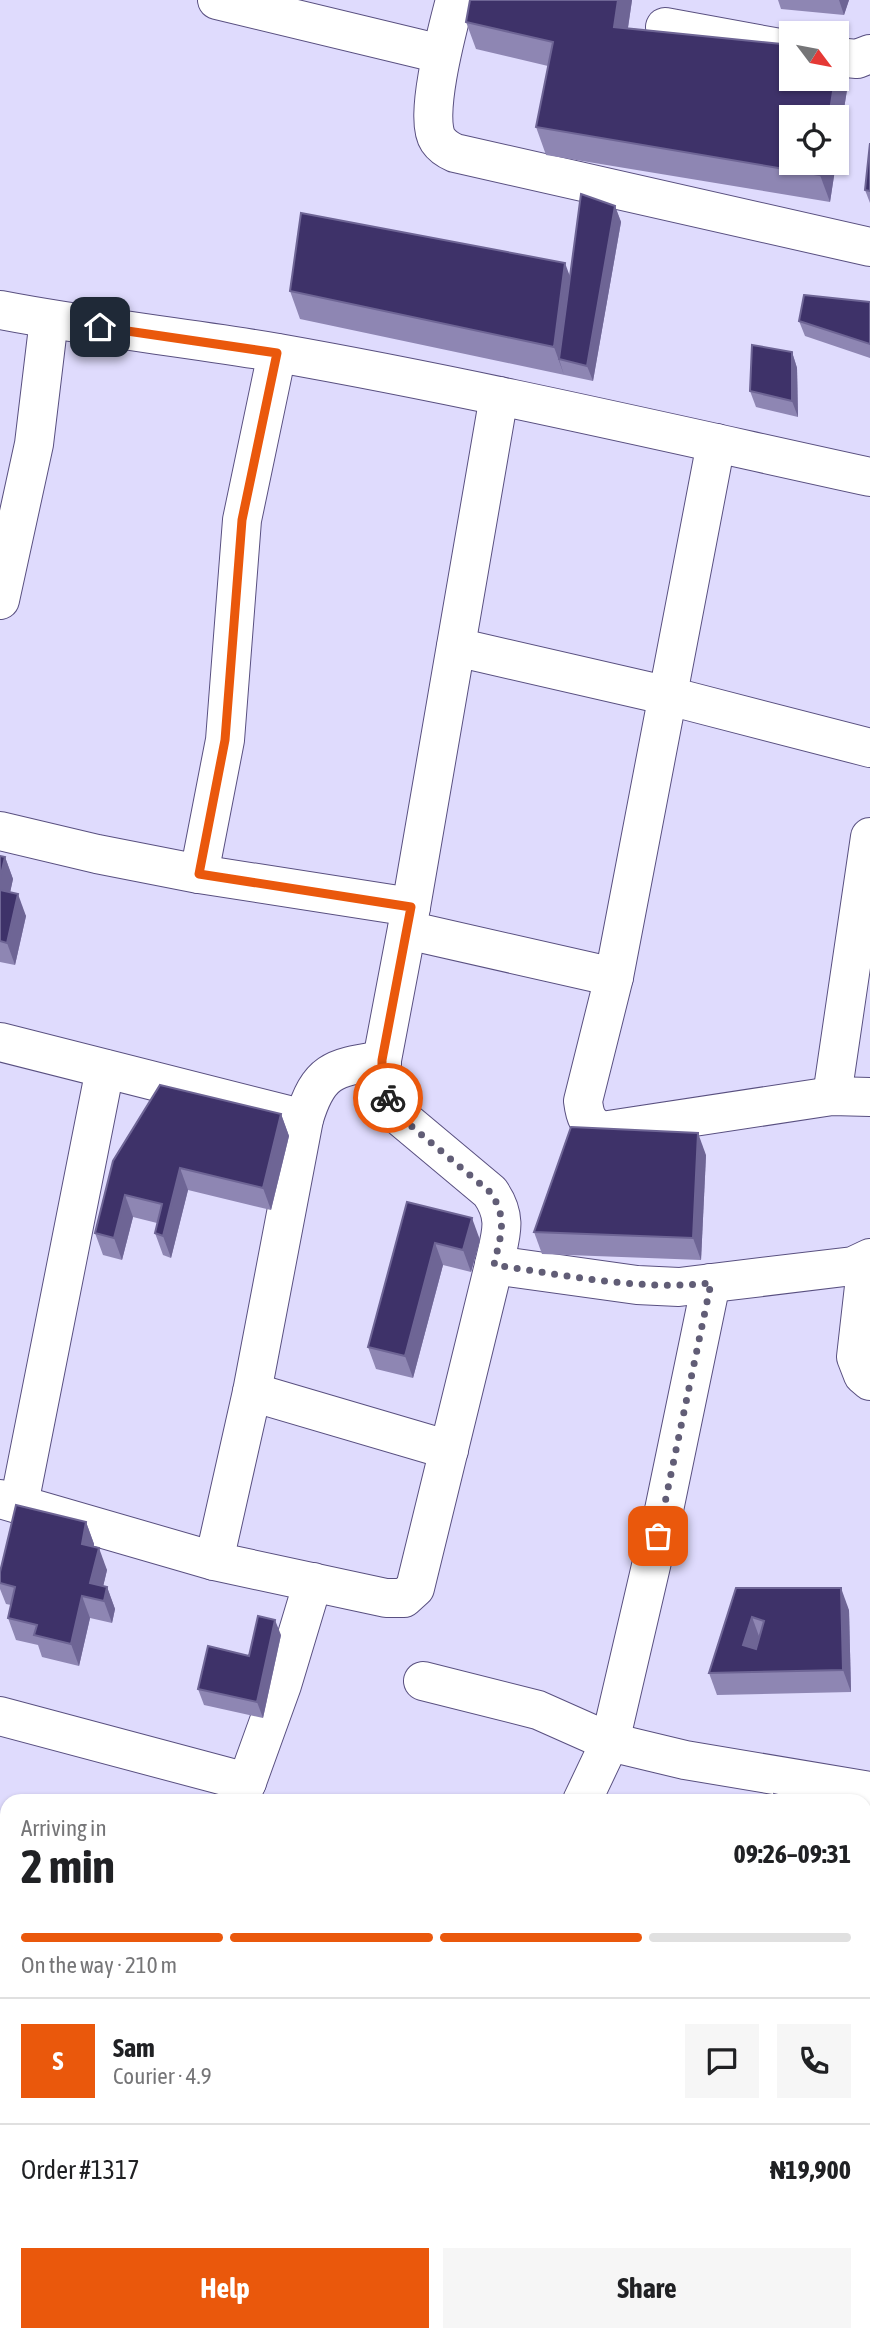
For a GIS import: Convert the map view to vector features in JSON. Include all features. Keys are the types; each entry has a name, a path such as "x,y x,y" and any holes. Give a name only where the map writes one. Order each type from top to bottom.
{"street":[{"path":"217,0 441,54"},
{"path":"455,0 441,54 433,119 436,138 446,148 455,153 870,247"},
{"path":"665,27 779,48"},
{"path":"849,59 856,60 870,54"},
{"path":"0,310 277,353 499,396 870,477"},
{"path":"0,600 34,444 49,319"},
{"path":"199,874 225,740 242,520 277,353"},
{"path":"105,1069 9,1501 214,1561 386,1598 404,1598 415,1588 503,1222 500,1206 490,1192 398,1115 382,1087 382,1060 409,919 499,396"},
{"path":"716,443 614,977 583,1101 584,1117 602,1131 832,1096 870,1097"},
{"path":"456,648 669,696 870,748"},
{"path":"0,831 409,919 614,977"},
{"path":"832,1096 870,837"},
{"path":"0,1042 304,1119"},
{"path":"214,1561 252,1392 304,1119 311,1095 320,1081 342,1066 382,1060"},
{"path":"494,1265 637,1285 679,1287 853,1266 868,1259"},
{"path":"868,1259 856,1357 863,1375 870,1381"},
{"path":"585,1794 610,1742 664,1510 711,1283"},
{"path":"252,1392 449,1450"},
{"path":"0,1716 242,1792 282,1685 313,1582"},
{"path":"423,1681 538,1710 610,1742 722,1784 870,1791"}],"building":[{"path":"470,0 618,0 614,27 779,44 779,91 833,91 831,105 779,105 779,168 536,127 553,42 466,22"},
{"path":"870,143 870,191 865,190"},
{"path":"581,194 615,206 587,366 559,359"},
{"path":"301,213 565,263 554,347 290,291"},
{"path":"804,295 870,302 870,344 799,321"},
{"path":"752,345 792,352 792,401 750,391"},
{"path":"0,856 5,857 0,879"},
{"path":"0,890 18,894 7,943 0,941"},
{"path":"160,1085 281,1114 263,1188 180,1168 163,1236 155,1233 162,1204 125,1195 114,1238 95,1233 113,1161"},
{"path":"571,1127 698,1133 693,1238 534,1232"},
{"path":"407,1202 472,1218 463,1250 435,1243 405,1356 368,1347"},
{"path":"16,1505 86,1522 82,1544 99,1548 90,1583 107,1587 104,1601 82,1596 71,1644 34,1635 37,1625 8,1618 15,1587 0,1583 0,1572"},
{"path":"736,1588 841,1588 843,1670 709,1673","holes":["752,1617 764,1621 756,1649 743,1645"]},
{"path":"258,1616 275,1620 257,1702 198,1689 208,1646 249,1656"}],"way so far":[{"path":"388,1098 398,1115 490,1192 500,1206 503,1222 494,1265 637,1285 679,1287 711,1283 658,1536"}],"route":[{"path":"100,327 277,353 242,520 225,740 199,874 411,907 382,1060 382,1087 388,1098"}]}
